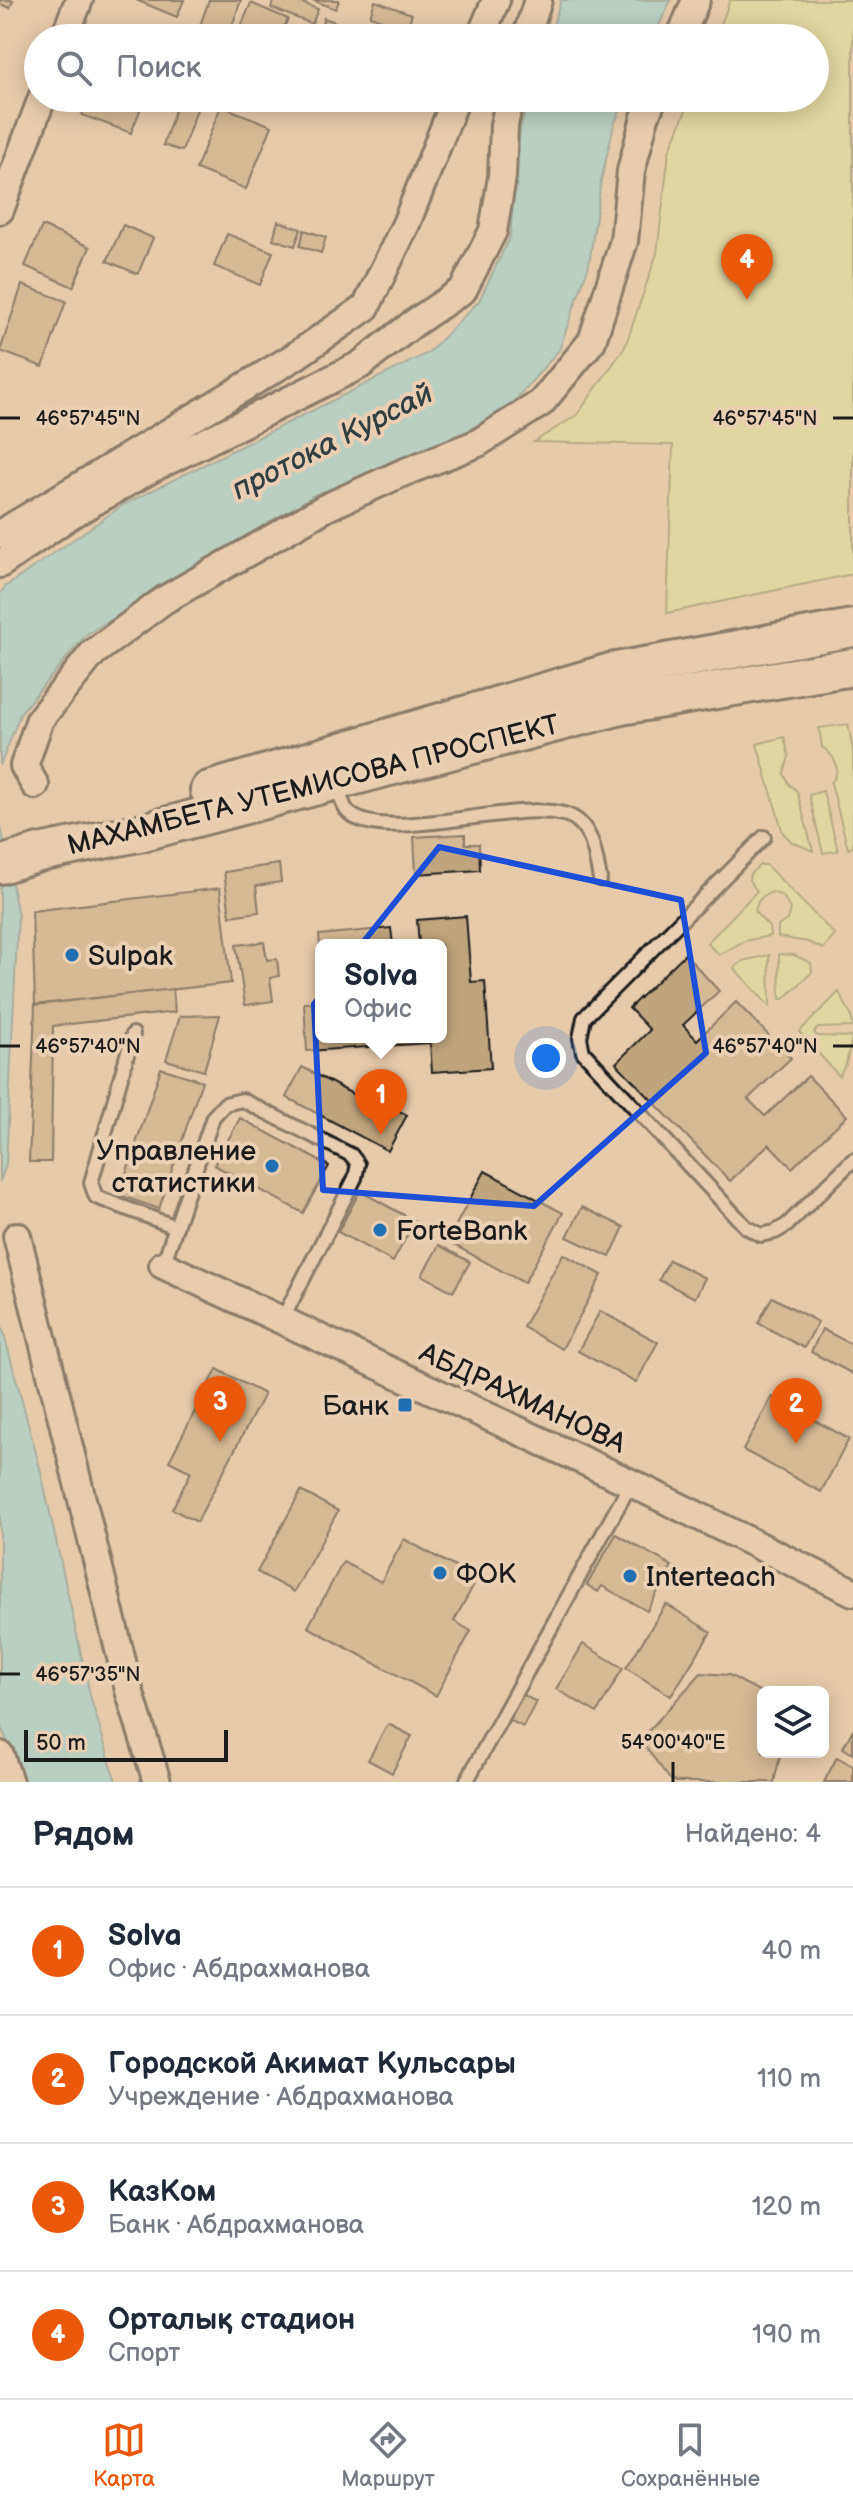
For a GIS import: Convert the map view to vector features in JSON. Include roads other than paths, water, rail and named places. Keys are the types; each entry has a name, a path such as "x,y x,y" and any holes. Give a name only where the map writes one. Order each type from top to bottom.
{"street":[{"path":"70,24 79,0"},
{"path":"486,24 496,0"},
{"path":"530,24 538,0"},
{"path":"686,24 696,0"},
{"path":"0,210 37,112"},
{"path":"0,534 294,357 366,307 406,224 450,112"},
{"path":"0,564 69,516 151,469 360,365 463,290 493,231 502,177 507,112"},
{"path":"35,785 24,766 40,719 93,653 164,600 325,508 478,443 541,403 592,341 624,241 631,171 647,112"},
{"name":"МАХАМБЕТА УТЕМИСОВА ПРОСПЕКТ","path":"39,853 148,840 332,768 611,672 853,628"},
{"name":"МАХАМБЕТА УТЕМИСОВА ПРОСПЕКТ","path":"39,853 140,810 621,706 853,667"},
{"path":"0,865 39,853"},
{"path":"17,1236 129,1690 157,1782"},
{"name":"АБДРАХМАНОВА","path":"163,1265 631,1483 853,1592"},
{"path":"0,1755 9,1782"}],"lane":[{"path":"332,768 346,811 365,823 393,824 550,811 578,820 591,839 600,879"},
{"path":"764,837 584,1018 580,1038 583,1052 746,1227 761,1235 787,1225 853,1160"},
{"path":"133,1034 91,1183 96,1197 176,1227"},
{"path":"163,1265 213,1117 225,1104 242,1100 351,1155 358,1164 355,1178 282,1320"},
{"path":"466,1782 631,1483"}],"water":[{"path":"561,0 671,0 660,24 553,24"},
{"name":"протока Курсай","path":"525,112 620,112 601,181 589,265 559,350 513,403 428,455 316,494 86,635 21,712 0,766 0,594 5,587 123,505 428,353 479,301 510,237 520,128"},
{"path":"0,821 18,916 6,1164 0,1182"},
{"path":"0,1319 40,1468 91,1699 116,1782 22,1782 0,1723"}],"place":[{"name":"Орталық стадион","path":"747,300"},
{"name":"Sulpak","path":"72,955"},
{"name":"Solva","path":"381,1135"},
{"name":"Управление статистики","path":"272,1166"},
{"name":"ForteBank","path":"380,1230"},
{"name":"Банк","path":"405,1405"},
{"name":"КазКом","path":"220,1442"},
{"name":"Городской Акимат Кульсары","path":"796,1444"},
{"name":"ФОК","path":"440,1573"},
{"name":"Interteach","path":"630,1576"}]}
